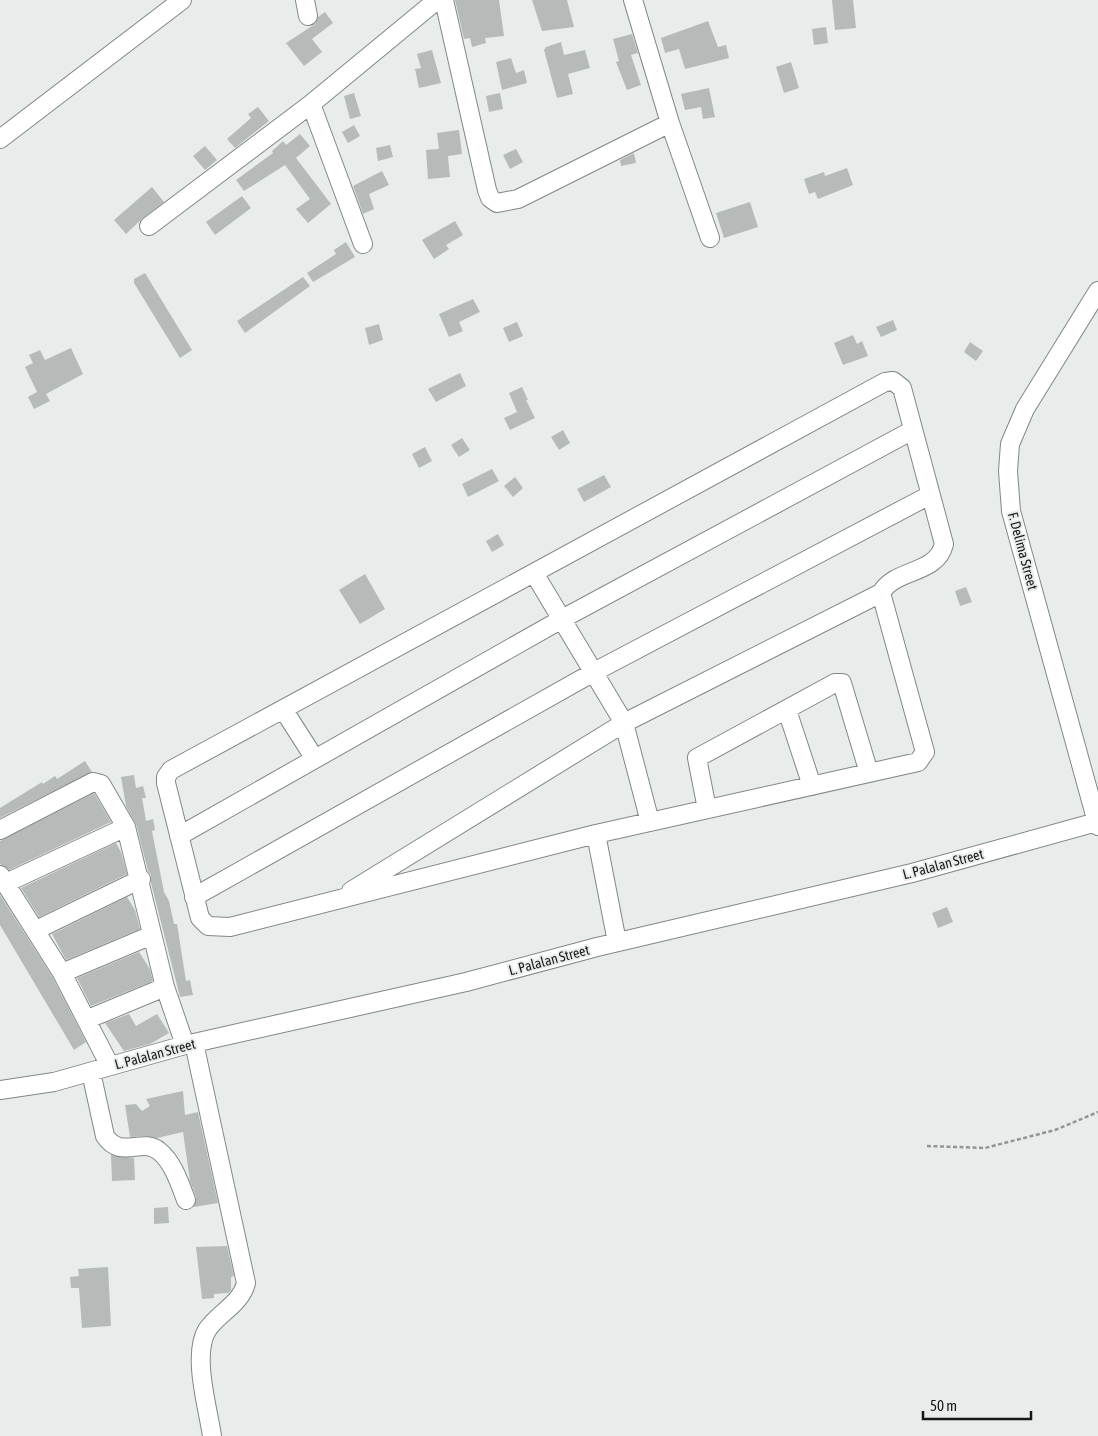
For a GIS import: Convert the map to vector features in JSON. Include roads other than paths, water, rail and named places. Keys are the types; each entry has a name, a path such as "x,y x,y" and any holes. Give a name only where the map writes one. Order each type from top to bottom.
{"street":[{"path":"0,139 182,0"},
{"path":"148,226 311,104 438,0"},
{"path":"444,0 487,190 490,198 497,203 518,199 670,123"},
{"path":"633,0 670,123 710,238"},
{"path":"311,104 363,244"},
{"name":"F. Delima Street","path":"1097,824 1011,511 1008,471 1010,444 1025,409 1098,291"},
{"path":"336,901 624,723 881,593 889,583 933,562 941,555 944,544 902,388 893,381 885,382 171,770 166,777 166,783 200,918 208,926 218,928 336,901 596,834 918,762 925,752 881,593"},
{"path":"179,836 562,619 913,430"},
{"path":"194,897 594,672 930,495"},
{"path":"534,572 624,723 650,822"},
{"path":"707,810 697,758 787,710 829,685 842,684 869,773"},
{"path":"283,709 314,759"},
{"path":"787,710 812,786"},
{"path":"0,830 93,782 98,782 126,827 141,879 165,987 189,1044 246,1284 239,1297 208,1330 202,1344 201,1359 212,1436"},
{"name":"L. Palalan Street","path":"0,1090 54,1082 189,1044 466,982 617,942 912,873 1097,824"},
{"path":"110,1066 88,1019 62,973 3,879 126,827"},
{"path":"596,834 617,942"},
{"path":"36,930 141,879"},
{"path":"62,973 152,935"},
{"path":"88,1019 165,987"},
{"path":"90,1072 105,1136 110,1144 117,1147 147,1147 160,1152 177,1176 186,1200"}]}
